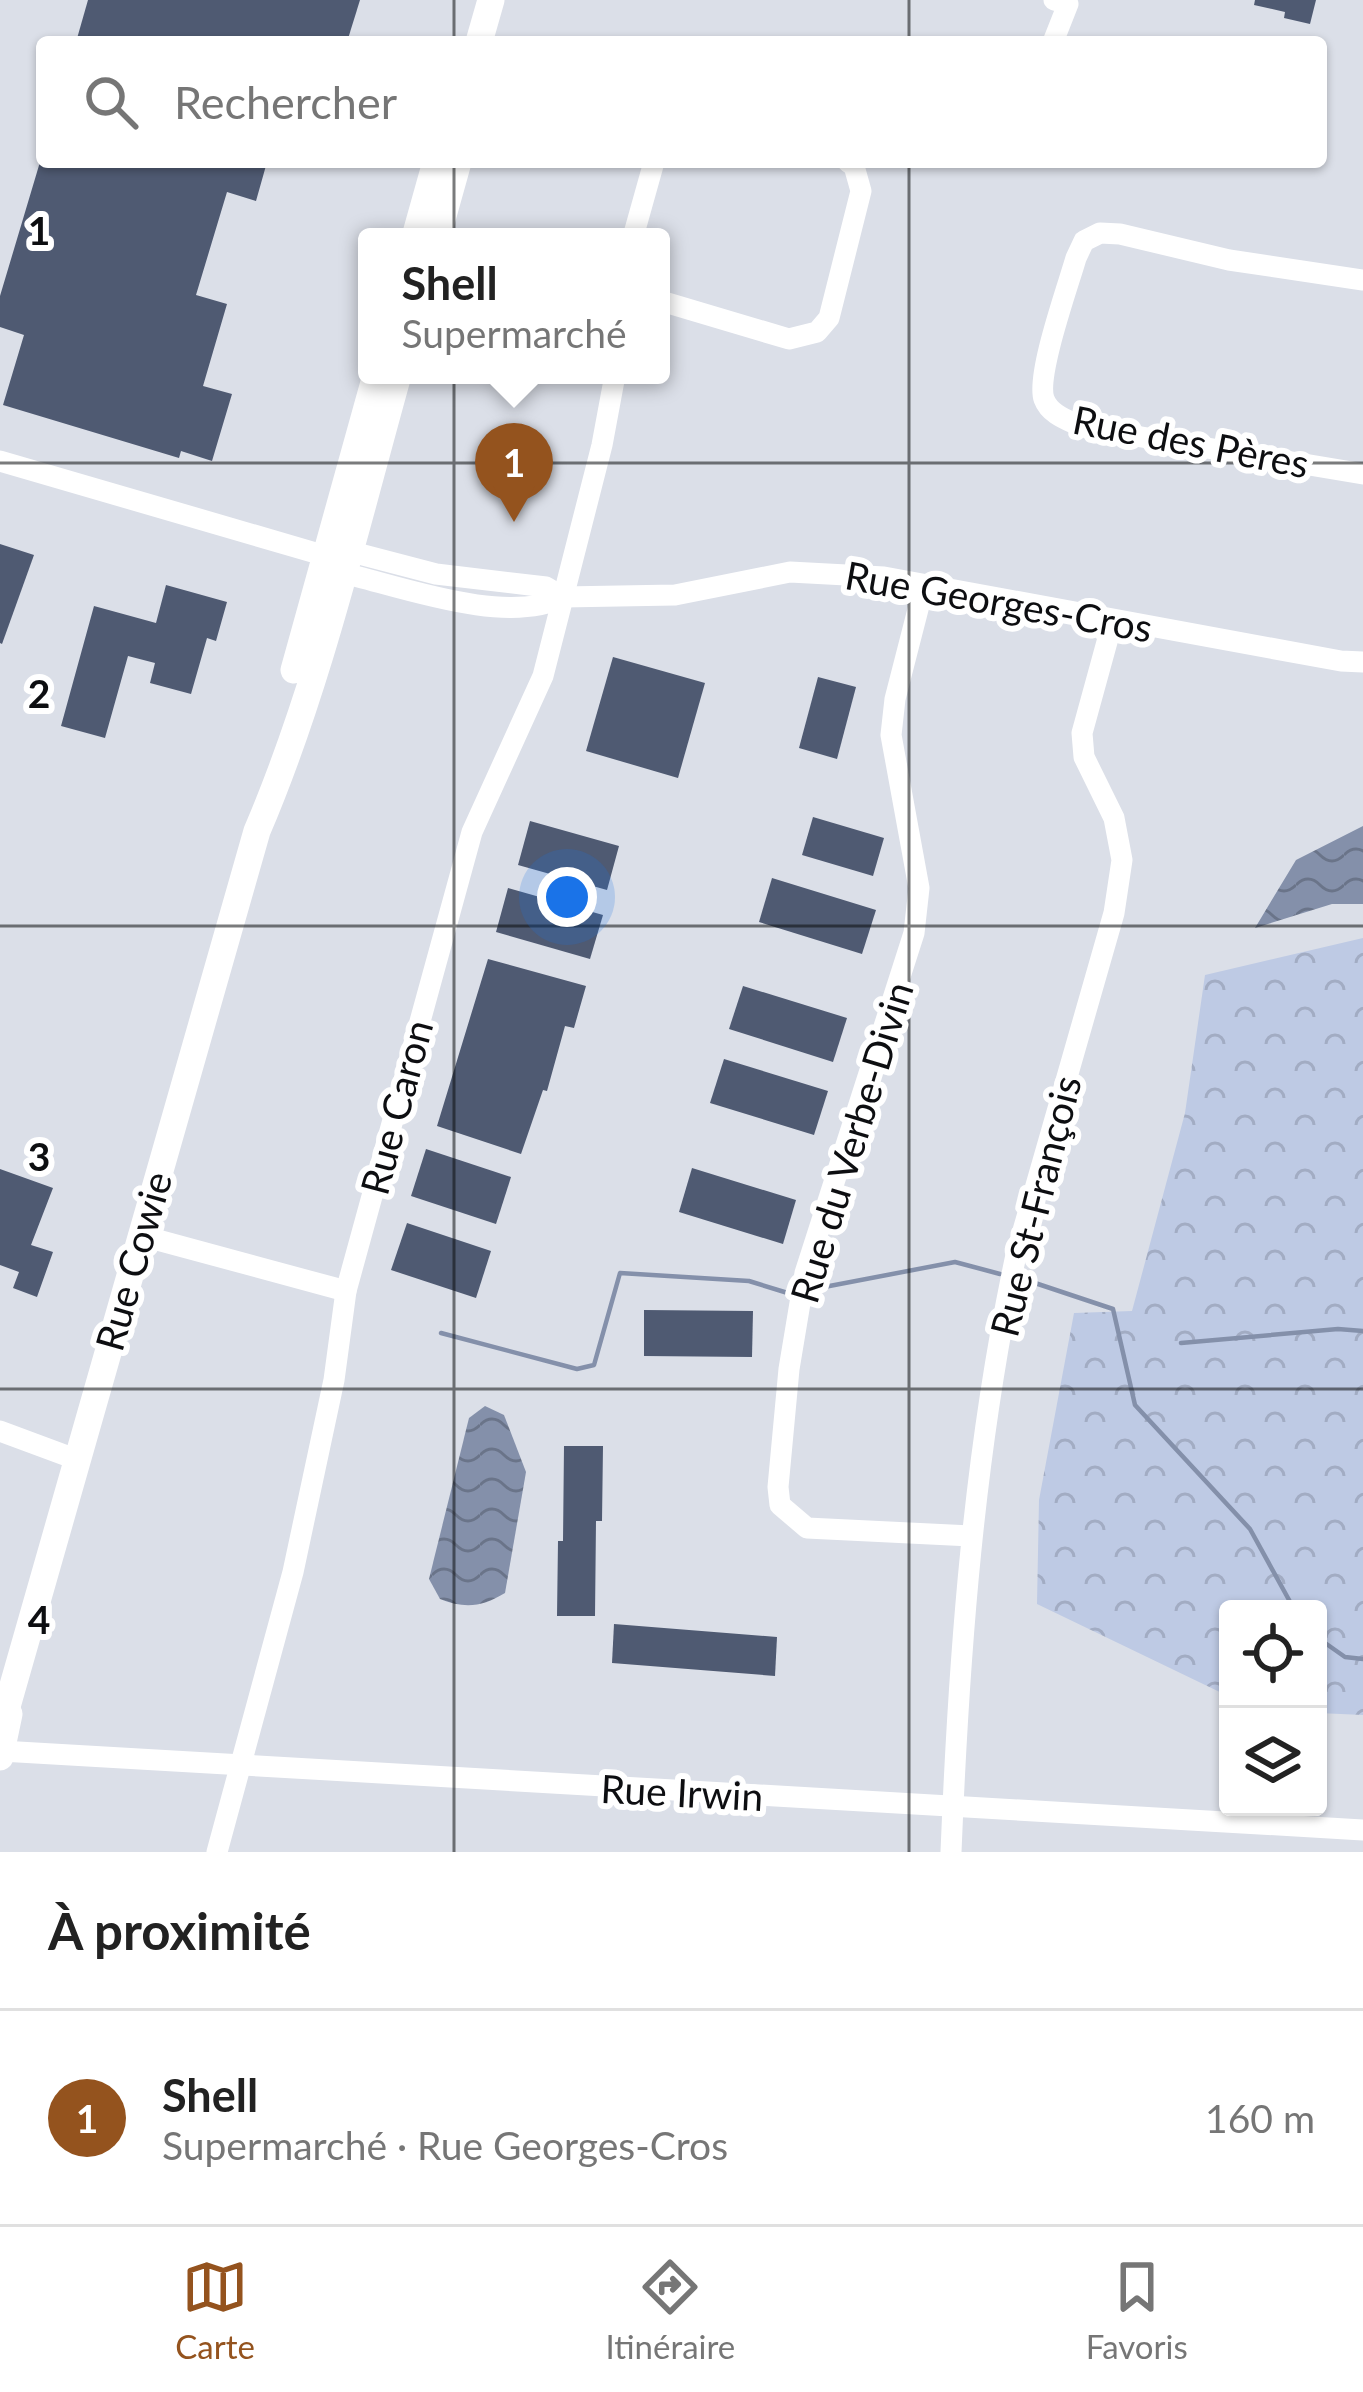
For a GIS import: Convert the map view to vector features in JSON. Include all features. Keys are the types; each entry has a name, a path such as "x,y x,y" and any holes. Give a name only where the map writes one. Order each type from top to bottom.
{"main road":[{"path":"481,36 491,0"},
{"path":"418,228 434,168"},
{"path":"440,228 456,168"},
{"name":"Rue Cowie","path":"339,560 374,384"},
{"name":"Rue Cowie","path":"0,1731 257,831 262,784 395,384"},
{"name":"Rue Cowie","path":"1,1754 13,1692"}],"street":[{"path":"1054,0 1068,4 1055,36"},
{"path":"636,228 652,168"},
{"path":"670,304 789,339 818,332 830,318 861,191 855,168"},
{"name":"Rue des Pères","path":"1363,280 1229,260 1100,232 1084,241 1076,258 1043,375 1044,399 1057,416 1082,427 1363,474"},
{"name":"Rue Caron","path":"217,1852 292,1572 334,1379 346,1291 472,832 543,676 613,384"},
{"name":"Rue Georges-Cros","path":"0,461 339,560 454,588 546,587 563,596 675,595 790,572 884,577 1363,662"},
{"name":"Rue du Verbe-Divin","path":"923,586 895,699 891,735 920,888 914,933 805,1273 778,1487 780,1505 807,1528 970,1536"},
{"name":"Rue St-François","path":"951,1852 970,1536 1016,1255 1114,913 1122,860 1114,818 1084,757 1082,733 1113,620"},
{"path":"139,1235 346,1291"},
{"path":"0,1431 78,1460"},
{"name":"Rue Irwin","path":"1,1754 1363,1830"}],"green space":[{"path":"1363,938 1363,1715 1327,1713 1327,1600 1219,1600 1219,1692 1037,1604 1039,1500 1074,1313 1132,1311 1185,1113 1205,975"}],"water":[{"path":"1363,826 1363,904 1332,904 1255,928 1296,860"},
{"path":"485,1406 504,1415 526,1472 505,1593 481,1604 465,1605 440,1599 429,1579 469,1418"}],"building":[{"path":"88,0 360,0 349,36 78,36"},
{"path":"1255,0 1316,0 1310,24 1254,5"},
{"path":"38,168 265,168 256,201 227,192 196,295 227,304 203,386 232,394 212,461 181,451 179,458 3,405 24,335 0,327 0,296"},
{"path":"0,544 34,555 2,644 0,643"},
{"path":"166,585 227,602 216,641 207,638 191,694 150,683 155,663 128,656 105,738 61,726 94,606 156,623"},
{"path":"613,657 705,683 678,778 586,751"},
{"path":"818,677 856,687 837,759 799,748"},
{"path":"813,817 884,838 873,876 802,855"},
{"path":"530,821 619,846 607,890 518,865"},
{"path":"772,878 876,910 862,954 759,922"},
{"path":"508,888 603,915 590,959 496,932"},
{"path":"488,959 586,986 574,1028 565,1026 547,1091 543,1090 521,1154 437,1126"},
{"path":"743,986 847,1018 833,1062 729,1029"},
{"path":"724,1059 828,1091 814,1135 710,1103"},
{"path":"426,1149 511,1177 496,1224 411,1196"},
{"path":"692,1168 796,1200 783,1244 679,1212"},
{"path":"0,1169 53,1188 31,1245 53,1252 37,1297 13,1288 19,1272 0,1265"},
{"path":"407,1223 491,1251 476,1298 391,1270"},
{"path":"644,1310 753,1311 752,1357 644,1356"},
{"path":"564,1446 603,1446 595,1616 557,1616"},
{"path":"614,1624 777,1637 775,1676 612,1663"}],"waterway":[{"path":"819,1288 955,1262 1000,1274"},
{"path":"441,1333 577,1369 594,1365 620,1273 749,1281 791,1294"},
{"path":"1026,1280 1113,1309 1135,1405 1250,1529 1289,1600"},
{"path":"1181,1343 1338,1329 1363,1331"},
{"path":"1327,1644 1345,1657 1363,1659"}],"place":[{"name":"Shell","path":"514,522"}]}
